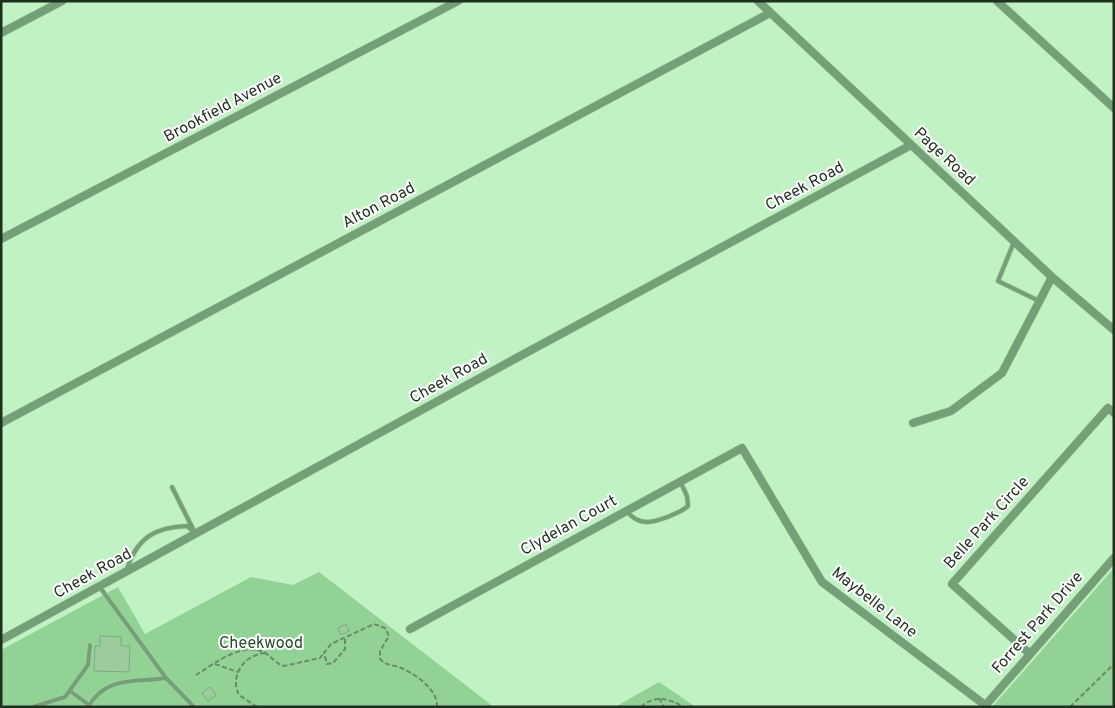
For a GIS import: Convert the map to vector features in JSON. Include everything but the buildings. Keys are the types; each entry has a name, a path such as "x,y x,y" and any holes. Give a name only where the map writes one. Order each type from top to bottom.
{"street":[{"path":"1,33 62,1"},
{"name":"Brookfield Avenue","path":"1,239 458,1"},
{"name":"Page Road","path":"758,1 1052,277 1114,330"},
{"path":"997,1 1114,108"},
{"name":"Alton Road","path":"1,423 770,12"},
{"name":"Cheek Road","path":"1,640 127,571 194,531 911,146"},
{"path":"912,423 951,411 1002,373 1052,277"},
{"name":"Belle Park Circle","path":"1030,654 952,584 1108,408 1114,413"},
{"name":"Clydelan Court","path":"410,628 742,448"},
{"name":"Maybelle Lane","path":"742,448 822,582 985,706"},
{"name":"Forrest Park Drive","path":"985,706 1114,558"}],"lane":[{"path":"1014,241 998,281 1039,301"},
{"path":"626,510 632,518 653,523 683,511 688,506 688,500 680,481"},
{"path":"172,487 194,531"},
{"path":"127,571 136,547 144,538 181,526 194,531"},
{"path":"99,586 166,678 194,707"},
{"path":"33,707 65,697 88,665 90,645"},
{"path":"70,691 88,706 97,695 115,682 166,678"}],"path":[{"path":"196,675 238,652 257,650 284,666 305,663 318,658 331,644 374,624 386,628 389,636 380,651 380,659 416,677 433,694 437,707"},
{"path":"318,658 329,664 334,662 345,649 344,639"},
{"path":"324,653 325,661"},
{"path":"257,707 239,695 235,684 238,672 251,657 266,654"},
{"path":"215,664 238,672"},
{"path":"1070,707 1114,664"},
{"path":"659,698 664,707"},
{"path":"641,707 650,700 659,698 684,707"},
{"path":"399,707 412,707"}],"green space":[{"path":"1114,568 1114,707 992,707"},
{"name":"Cheekwood","path":"319,572 494,707 1,707 1,650 118,587 145,634 251,577 293,585"},
{"path":"659,682 696,707 615,707"}]}
